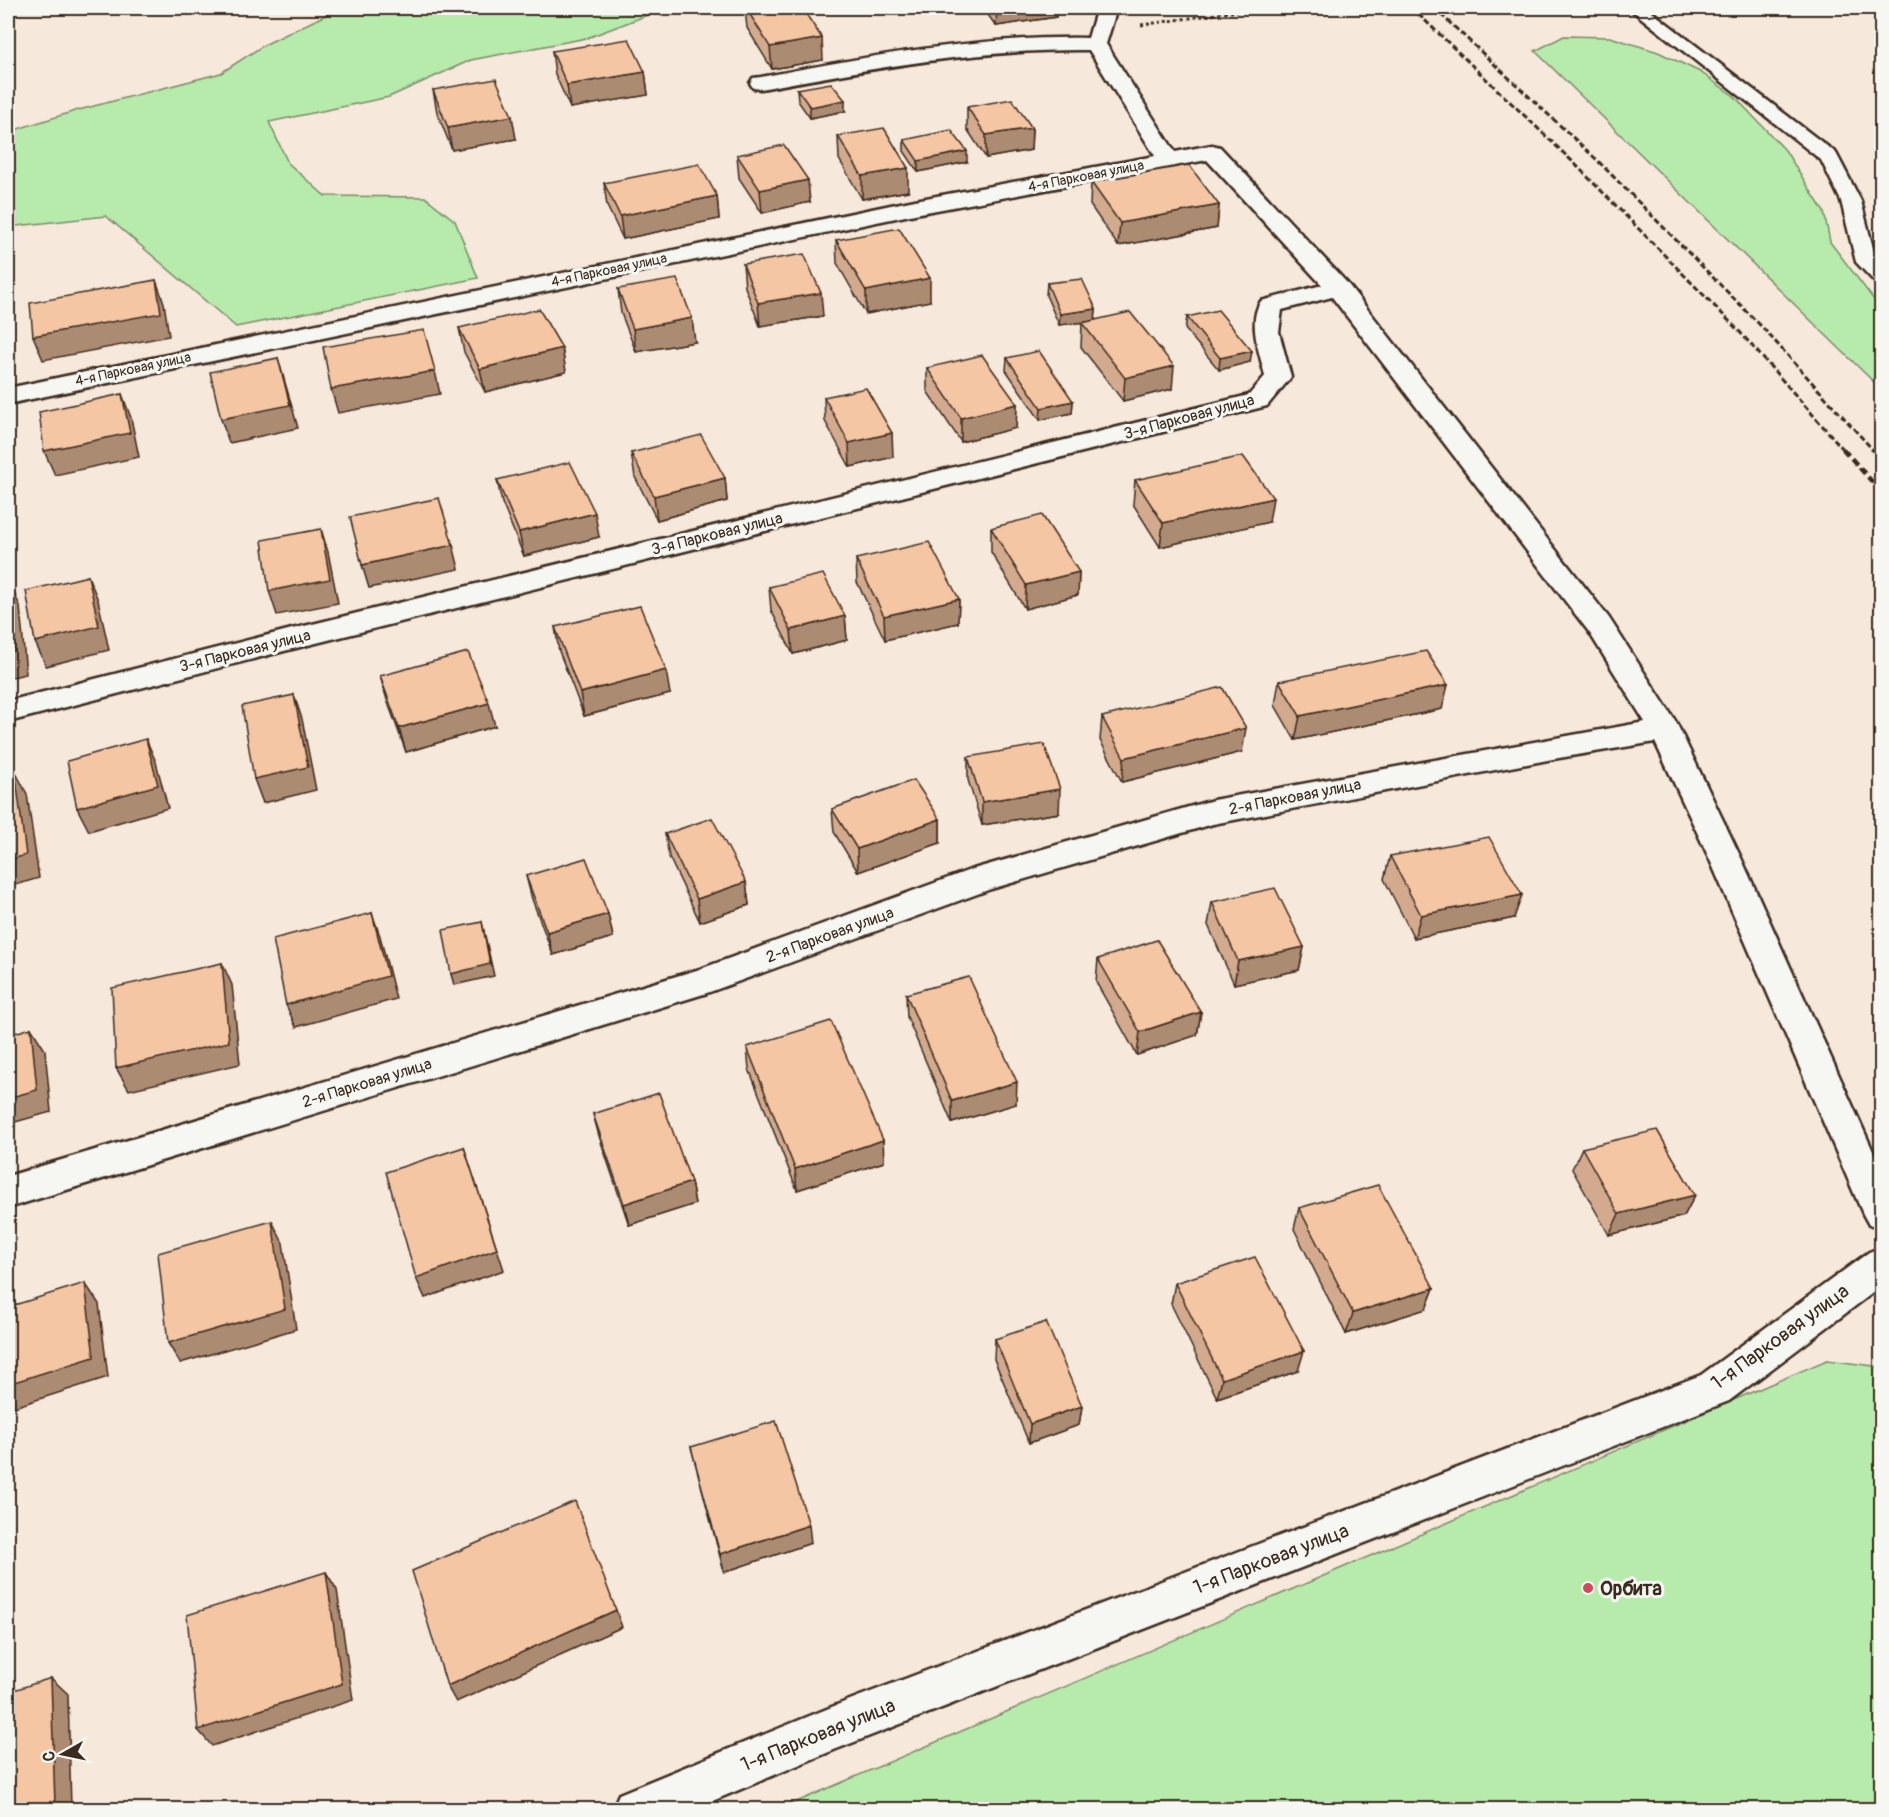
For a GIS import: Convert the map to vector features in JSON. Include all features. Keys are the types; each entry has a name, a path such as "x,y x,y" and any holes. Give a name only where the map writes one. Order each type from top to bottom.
{"street":[{"path":"1107,8 1097,39 1169,160"},
{"path":"760,83 931,52 1097,39"},
{"name":"4-я Парковая улица","path":"8,396 915,207 1212,152 1338,288"},
{"path":"1338,288 1599,625 1665,730 1731,870 1881,1214"},
{"name":"3-я Парковая улица","path":"8,712 292,639 1258,401 1278,377 1267,332 1269,306 1338,288"},
{"name":"2-я Парковая улица","path":"8,1192 707,980 982,879 1213,812 1665,730"},
{"name":"1-я Парковая улица","path":"635,1809 834,1728 1715,1388 1881,1264"}],"lane":[{"path":"1637,8 1829,158 1851,201 1866,262 1881,278"}],"path":[{"path":"1097,39 1122,27 1229,14 1259,8"}],"green space":[{"path":"340,8 666,8 587,38 471,60 389,97 269,122 288,163 325,196 425,197 455,221 478,278 236,327 106,216 8,227 8,132 75,111 221,73 264,45"},
{"path":"1564,36 1610,37 1658,52 1700,72 1734,96 1785,150 1824,212 1830,242 1881,309 1881,389 1535,51"},
{"name":"Орбита","path":"1827,1360 1881,1367 1881,1809 780,1809"}],"building":[{"path":"746,8 802,8 822,38 770,47"},
{"path":"629,39 645,72 567,85 552,51"},
{"path":"496,79 512,116 448,128 433,90"},
{"path":"831,83 845,100 810,107 797,89"},
{"path":"1012,99 1032,128 986,135 967,107"},
{"path":"884,128 908,168 862,176 838,136"},
{"path":"951,130 967,151 918,161 904,140"},
{"path":"784,145 808,180 760,190 737,155"},
{"path":"699,164 717,196 620,216 604,183"},
{"path":"1189,165 1219,205 1120,223 1091,182"},
{"path":"899,228 930,278 866,291 836,240"},
{"path":"804,254 821,293 758,303 743,264"},
{"path":"677,279 692,318 633,329 618,289"},
{"path":"1082,279 1096,309 1060,314 1047,283"},
{"path":"156,280 161,313 33,336 30,303"},
{"path":"539,309 562,348 480,369 459,328"},
{"path":"1218,310 1252,351 1220,358 1187,317"},
{"path":"1130,312 1174,366 1125,378 1082,323"},
{"path":"424,330 435,371 331,389 323,347"},
{"path":"1039,351 1073,401 1041,408 1007,358"},
{"path":"982,355 1017,404 961,418 927,368"},
{"path":"278,358 290,405 221,419 210,372"},
{"path":"866,388 892,433 849,443 824,397"},
{"path":"122,394 130,433 44,451 39,412"},
{"path":"701,435 725,478 654,496 631,453"},
{"path":"1243,456 1273,498 1163,523 1135,480"},
{"path":"570,462 595,513 519,532 497,480"},
{"path":"439,498 453,545 362,565 350,517"},
{"path":"1042,515 1079,572 1026,585 991,528"},
{"path":"321,529 330,579 269,591 262,540"},
{"path":"929,542 959,599 884,616 856,559"},
{"path":"823,574 845,616 791,630 769,587"},
{"path":"88,576 99,626 35,642 26,591"},
{"path":"8,582 14,651 8,652"},
{"path":"640,606 666,670 580,693 555,627"},
{"path":"1426,651 1448,685 1300,716 1279,681"},
{"path":"468,652 489,703 399,728 380,676"},
{"path":"1222,687 1246,728 1124,758 1102,717"},
{"path":"294,695 308,767 254,779 242,706"},
{"path":"146,739 158,785 77,808 67,761"},
{"path":"1044,744 1060,789 982,802 968,757"},
{"path":"15,771 26,855 8,860 8,773"},
{"path":"914,780 940,819 857,849 832,809"},
{"path":"712,818 746,882 697,899 665,834"},
{"path":"1489,837 1522,895 1421,915 1390,856"},
{"path":"586,858 608,914 547,932 526,876"},
{"path":"1275,888 1304,947 1238,961 1212,902"},
{"path":"372,913 388,976 286,1005 273,939"},
{"path":"482,922 490,964 451,974 443,930"},
{"path":"1157,940 1201,1012 1140,1032 1098,959"},
{"path":"222,963 229,1042 116,1068 112,988"},
{"path":"969,977 1017,1082 952,1101 906,994"},
{"path":"831,1021 883,1140 795,1169 747,1047"},
{"path":"31,1028 37,1090 8,1098 8,1035"},
{"path":"659,1093 691,1182 624,1204 593,1114"},
{"path":"1657,1130 1695,1195 1619,1214 1582,1148"},
{"path":"464,1147 497,1249 416,1278 386,1172"},
{"path":"1378,1185 1434,1288 1353,1313 1299,1208"},
{"path":"272,1221 285,1309 168,1343 158,1253"},
{"path":"1255,1257 1304,1351 1222,1379 1175,1283"},
{"path":"85,1283 94,1357 8,1384 8,1307"},
{"path":"1046,1322 1082,1406 1030,1424 995,1339"},
{"path":"776,1421 809,1525 720,1554 691,1447"},
{"path":"575,1501 616,1610 447,1686 412,1571"},
{"path":"326,1572 342,1684 198,1730 187,1615"},
{"path":"51,1678 55,1805 41,1809 8,1809 8,1692"}],"railway":[{"path":"1412,8 1573,162 1739,331 1844,450"},
{"path":"1434,8 1595,158 1762,327 1873,450"},
{"path":"1843,449 1882,493"},
{"path":"1872,449 1882,460"}],"place":[{"name":"Орбита","path":"1588,1588"}]}
